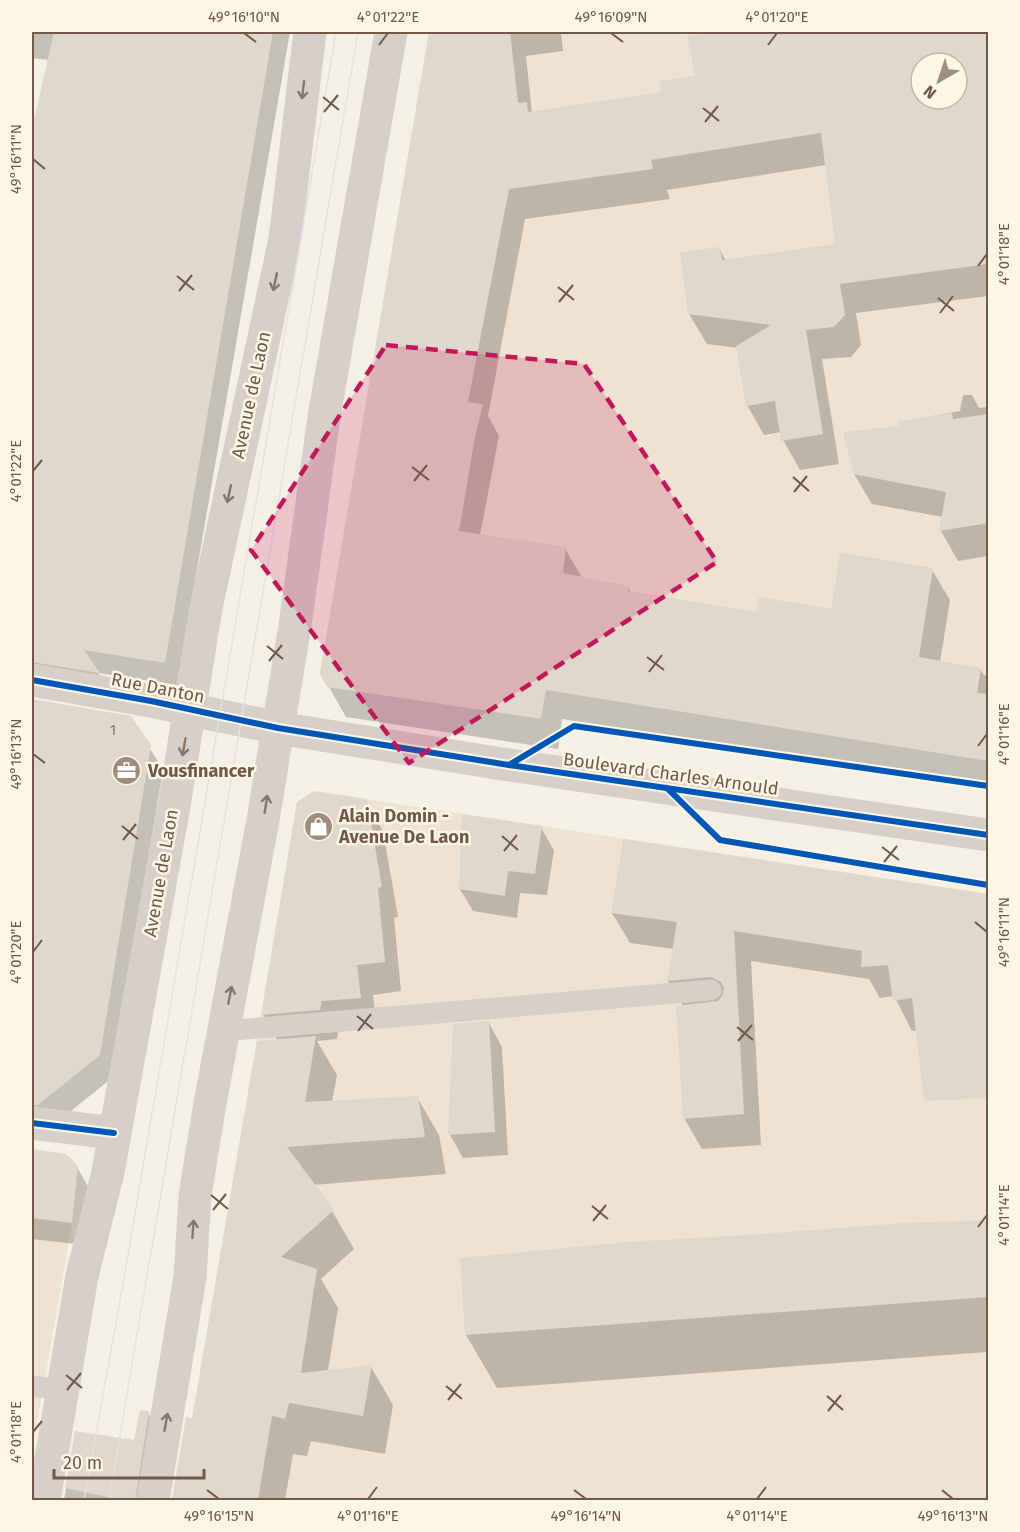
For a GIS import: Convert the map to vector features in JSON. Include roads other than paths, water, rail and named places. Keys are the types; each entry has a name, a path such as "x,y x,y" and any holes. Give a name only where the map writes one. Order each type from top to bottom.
{"main road":[{"name":"Avenue de Laon","path":"44,1500 47,1388 82,1276 108,1172 208,597 285,239 310,32"},
{"path":"153,1500 190,1277 195,1196 296,625 324,417 391,32"},
{"name":"Rue Danton","path":"32,680 151,701 278,728"},
{"name":"Boulevard Charles Arnould","path":"278,728 509,765 988,835"},
{"path":"32,1123 114,1133"}],"lane":[{"path":"223,1031 711,990"}],"tram line":[{"path":"84,1500 123,1284 336,32"},
{"path":"109,1500 358,32"}],"place":[{"name":"Vousfinancer","path":"127,771"},
{"name":"Alain Domin - Avenue De Laon","path":"318,826"}]}
